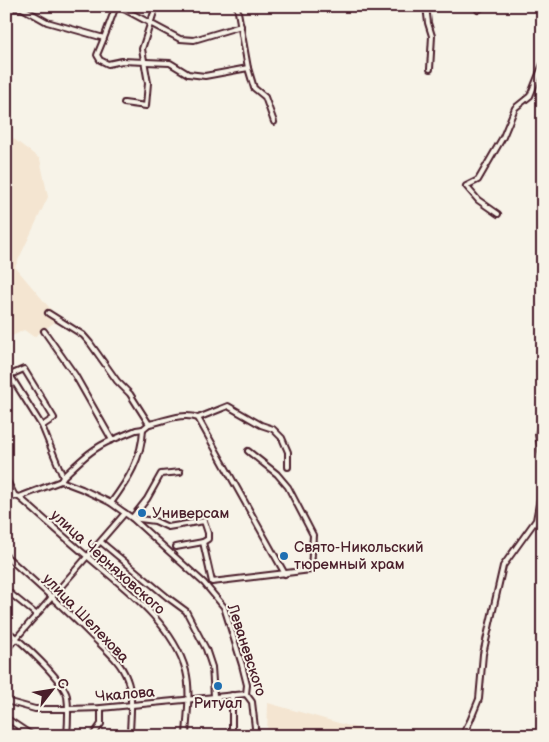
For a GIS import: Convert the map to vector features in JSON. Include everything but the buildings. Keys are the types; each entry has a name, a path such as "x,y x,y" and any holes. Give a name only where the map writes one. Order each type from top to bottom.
{"street":[{"path":"241,26 194,40 180,39 117,6 97,55 100,60 108,64 122,61 170,63 188,74 205,76 248,68"},
{"path":"124,103 146,106 148,83 142,48 156,6"},
{"path":"237,6 248,68 254,88 265,97 274,122"},
{"path":"426,6 432,36 430,69"},
{"path":"478,10 484,6"},
{"path":"8,8 22,8 47,22 104,38"},
{"path":"498,214 478,200 466,186 478,180 503,137 515,108 530,96 543,64"},
{"path":"48,313 83,335 117,381 130,394 148,424"},
{"path":"44,331 75,374 112,440"},
{"path":"42,426 54,418 24,369 18,370 10,375 42,426 62,479"},
{"path":"198,418 228,406 261,425 272,429 282,438 288,452 288,467"},
{"path":"6,500 62,479 85,455 99,445 143,429 148,424 190,415 198,418 285,574"},
{"path":"543,415 538,434 543,462"},
{"path":"111,503 138,459 143,441 143,429"},
{"name":"Леваневского","path":"132,518 155,521 168,527 204,521 208,532 208,539 203,542 212,582 311,570 313,535 288,486 277,474 248,451"},
{"path":"132,518 148,499 161,474 180,472"},
{"name":"улица Черняховского","path":"6,479 17,497 145,608 164,629 176,649 186,672 188,698 186,736"},
{"name":"Леваневского","path":"62,479 111,503 132,518 204,584 224,607 242,665 247,685 246,694 252,702 256,736"},
{"path":"462,736 479,699 483,654 503,566 536,520 543,483"},
{"path":"6,650 125,513"},
{"path":"101,542 186,611 206,649 212,667 214,696"},
{"path":"176,547 203,542"},
{"name":"улица Шелехова","path":"6,556 53,597 110,654 123,670 132,696 130,705 130,736"},
{"path":"6,590 37,615"},
{"path":"6,630 17,638 48,670 64,691 68,709 67,736"},
{"name":"Чкалова","path":"6,701 35,709 68,709 101,708 188,698 246,694"},
{"path":"232,695 232,736"},
{"path":"94,734 101,724 101,708"},
{"path":"6,718 33,736"}],"shaded area":[{"path":"6,133 40,159 48,197 15,267 59,319 34,337 24,330 6,339"},
{"path":"268,703 360,729 360,736 267,736"}],"place":[{"name":"Универсам","path":"142,513"},
{"name":"Свято-Никольский тюремный храм","path":"284,556"},
{"name":"Ритуал","path":"218,686"}]}
